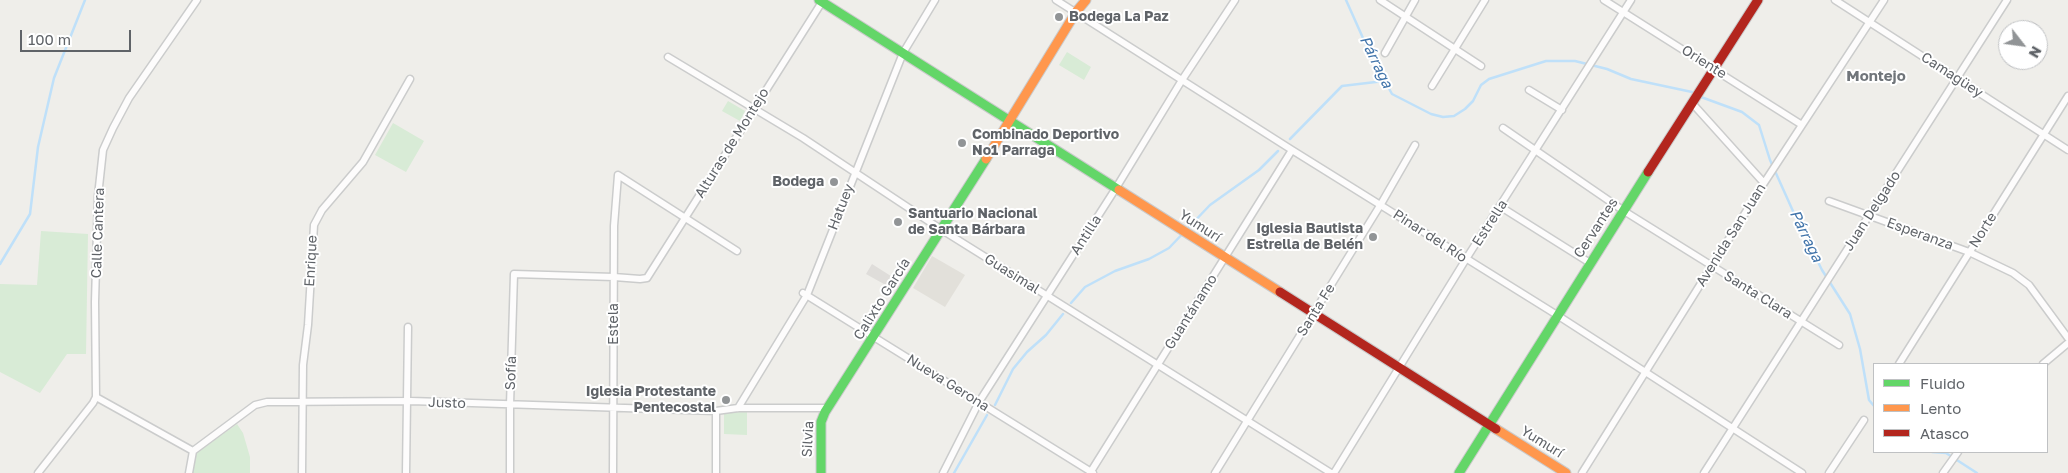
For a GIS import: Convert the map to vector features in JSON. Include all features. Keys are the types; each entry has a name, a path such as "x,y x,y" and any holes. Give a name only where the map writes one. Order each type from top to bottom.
{"street":[{"name":"Calle Cantera","path":"96,396 95,302 98,196 104,150 129,98 197,0"},
{"name":"Hatuey","path":"738,408 805,294 903,53 935,0"},
{"name":"Pinar del Río","path":"1056,0 1557,315 1802,473"},
{"name":"Calixto García","path":"827,408 942,230 1076,12 1086,0"},
{"name":"Antilla","path":"943,473 979,402 1116,188 1182,80 1235,0"},
{"path":"1380,0 1481,66"},
{"path":"1385,53 1415,0"},
{"path":"1432,86 1454,48 1486,0"},
{"name":"Oriente","path":"1604,0 1802,126"},
{"name":"Estrella","path":"1333,473 1466,259 1501,207 1631,0"},
{"name":"Cervantes","path":"1459,473 1713,68 1758,0"},
{"name":"Camagüey","path":"1835,0 2068,150"},
{"name":"Avenida San Juan","path":"1582,473 1764,183 1884,0"},
{"name":"Juan Delgado","path":"1704,473 2007,0"},
{"name":"Yumurí","path":"821,1 1566,473"},
{"name":"Alturas de Montejo","path":"614,277 640,280 647,278 821,1"},
{"name":"Guasimal","path":"668,57 752,109 804,138 942,230 1333,473"},
{"name":"Enrique","path":"302,473 303,365 308,325 314,224 322,210 363,162 410,79"},
{"path":"1529,90 1562,110"},
{"name":"Norte","path":"1901,363 2068,96"},
{"path":"1693,101 1764,183"},
{"name":"Santa Clara","path":"1503,128 1536,152 1711,267 1839,345"},
{"name":"Santa Fe","path":"1215,473 1314,314 1415,145"},
{"name":"Guantánamo","path":"1091,472 1292,150"},
{"name":"Estela","path":"613,473 614,226 618,175 685,218"},
{"name":"Esperanza","path":"1829,201 1969,252 2021,278 2068,338"},
{"path":"1501,207 1590,263"},
{"path":"685,218 737,251"},
{"name":"Sofía","path":"510,473 514,274 614,277"},
{"name":"Nueva Gerona","path":"805,294 1091,472"},
{"path":"406,473 408,327"},
{"path":"2044,363 2068,344"},
{"path":"38,473 93,403 96,396 193,451 189,473"},
{"name":"Justo","path":"193,451 255,405 267,402 302,400 407,401 716,411 738,408 827,408"},
{"name":"Silvia","path":"821,473 821,422 827,408"},
{"path":"716,411 716,473"},
{"path":"1829,473 1864,420"},
{"path":"1943,473 1957,453"}],"shaded area":[{"path":"932,256 965,275 945,307 913,288"},
{"path":"872,264 894,278 891,288 866,274"}],"green space":[{"path":"1067,52 1091,67 1084,80 1059,65"},
{"path":"728,101 745,111 740,121 722,111"},
{"path":"393,123 424,141 406,172 375,155"},
{"path":"41,231 88,234 86,354 67,354 40,393 0,372 0,284 37,285"},
{"path":"724,411 747,412 747,435 724,434"},
{"path":"237,424 243,433 250,457 250,473 192,473 196,453"}],"waterway":[{"path":"0,264 30,214 38,147 54,78 85,0"},
{"name":"Párraga","path":"1346,0 1371,56 1392,94 1431,114 1443,117 1454,116 1473,101 1481,85 1489,79 1546,61 1575,61 1607,69 1631,79 1692,92"},
{"path":"1290,139 1342,86 1384,81"},
{"name":"Párraga","path":"1701,97 1742,112 1759,125 1770,160 1797,220 1822,270 1850,314 1860,349 1869,400 1873,405"},
{"path":"1071,303 1085,287 1115,271 1149,259 1169,248 1210,205 1259,170 1278,151"},
{"path":"995,405 1013,369 1027,352 1046,335 1063,314"},
{"path":"954,473 987,415"},
{"name":"Párraga","path":"1946,453 1977,473"}],"traffic: fast":[{"path":"819,0 1119,190"},
{"path":"821,473 821,422 825,412 986,159"},
{"path":"1459,473 1648,172"}],"traffic: slow":[{"path":"986,159 1076,12 1086,0"},
{"path":"1119,190 1280,292"},
{"path":"1496,429 1566,473"}],"traffic: jam":[{"path":"1648,172 1758,0"},
{"path":"1280,292 1496,429"}],"place":[{"name":"Bodega La Paz","path":"1059,17"},
{"name":"Combinado Deportivo No1 Parraga","path":"962,143"},
{"name":"Bodega","path":"834,182"},
{"name":"Santuario Nacional de Santa Bárbara","path":"898,222"},
{"name":"Iglesia Bautista Estrella de Belén","path":"1373,237"},
{"name":"Iglesia Protestante Pentecostal","path":"726,400"}],"district":[{"name":"Montejo","path":"1876,76"}]}
